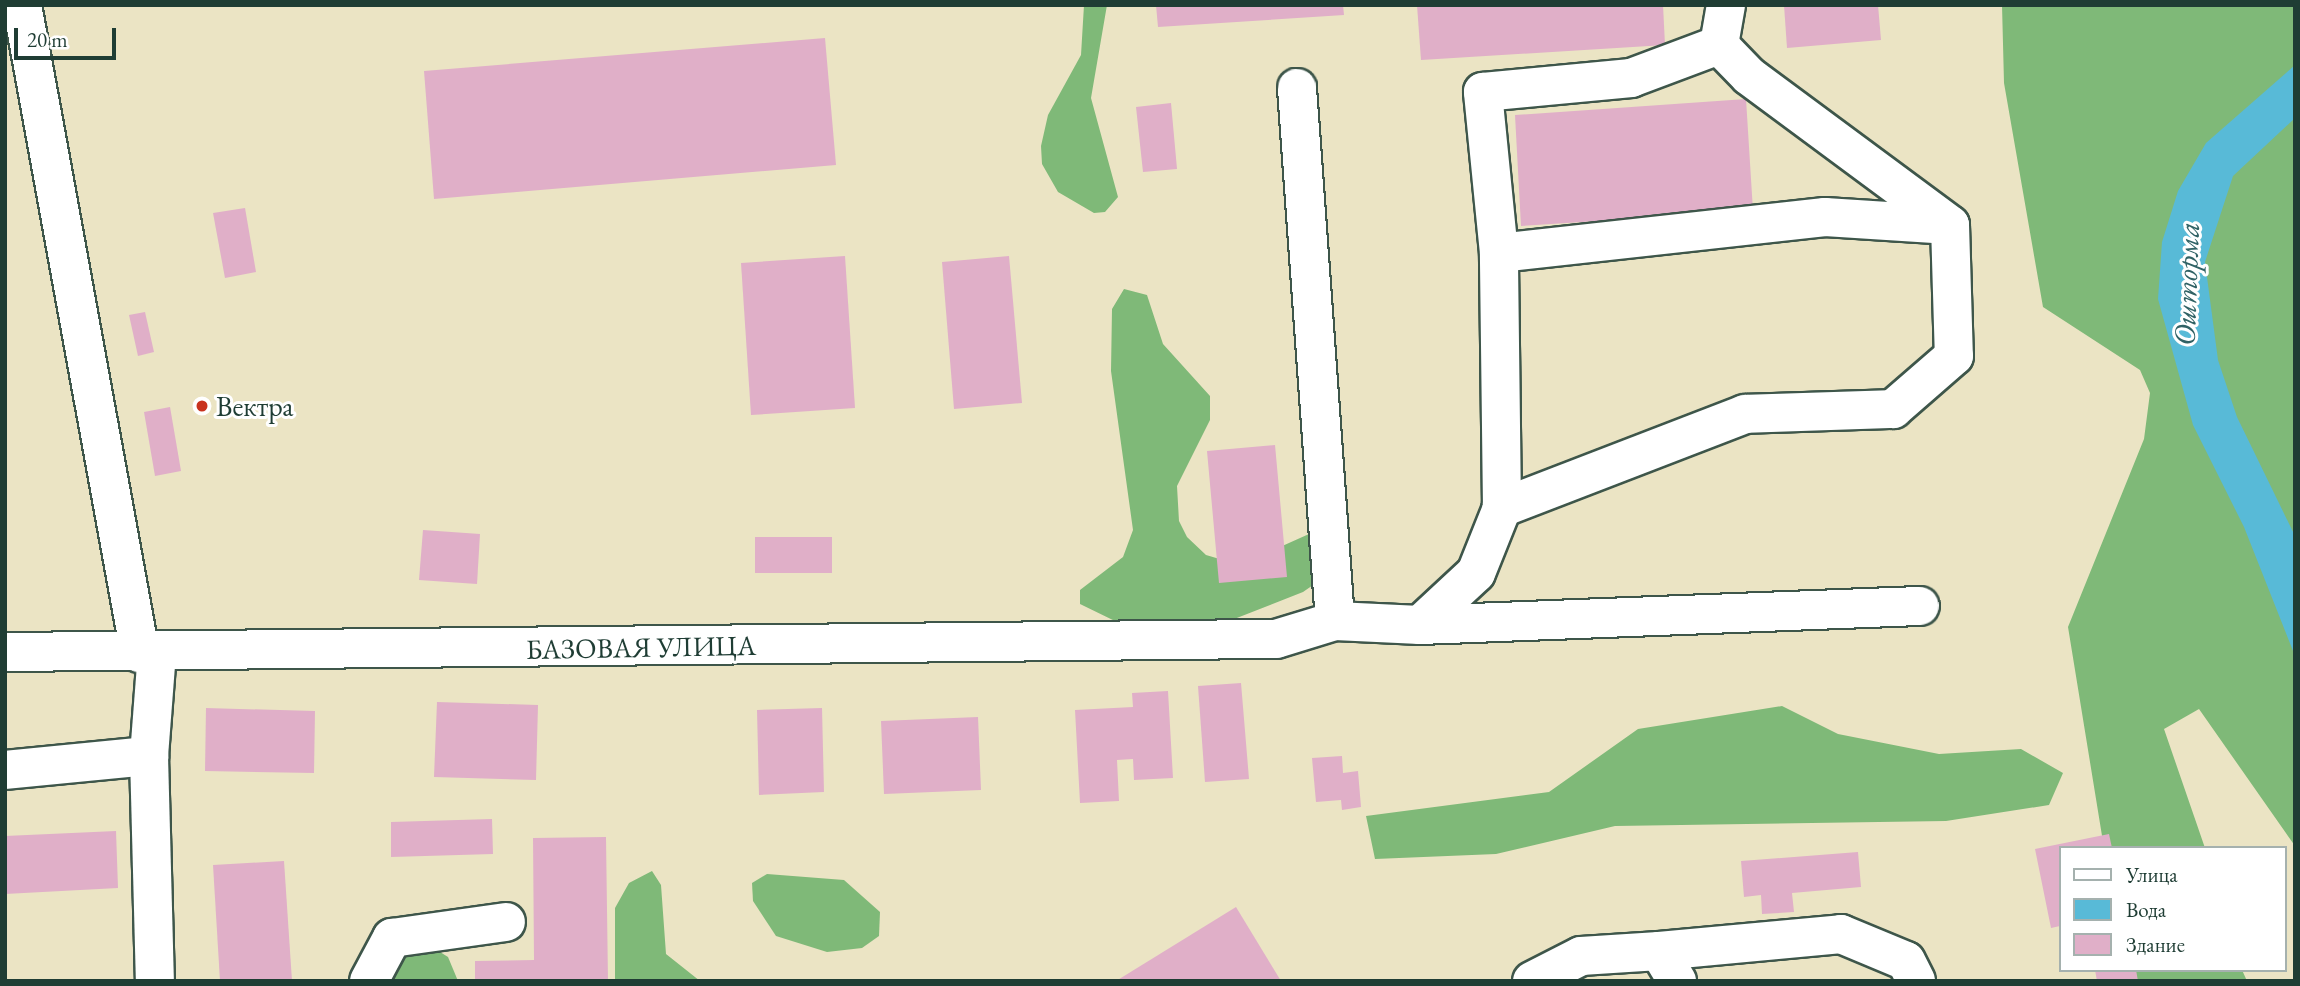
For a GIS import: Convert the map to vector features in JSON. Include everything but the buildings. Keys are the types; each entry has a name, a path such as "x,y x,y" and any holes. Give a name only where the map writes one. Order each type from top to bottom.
{"street":[{"path":"22,5 74,290 148,653 155,981"},
{"path":"1719,45 1726,5"},
{"path":"1719,45 1749,76 1950,225"},
{"path":"1420,625 1476,573 1502,508 1499,253 1483,92 1631,78 1719,45"},
{"path":"1297,88 1335,621"},
{"path":"1499,253 1825,217 1950,225"},
{"path":"1502,508 1745,414 1893,410 1954,356 1950,225"},
{"name":"БАЗОВАЯ УЛИЦА","path":"5,652 148,653 1276,639 1335,621 1420,625 1920,606"},
{"path":"5,770 149,756"},
{"path":"369,981 392,938 506,922"},
{"path":"1541,979 1581,956 1668,966 1841,933 1906,961 1916,981"}],"green space":[{"path":"1084,5 1107,5 1091,98 1118,197 1105,212 1094,213 1058,192 1042,164 1041,146 1048,115 1081,55"},
{"path":"2002,5 2295,5 2295,846 2199,709 2164,729 2204,846 2104,846 2068,627 2144,439 2150,393 2140,370 2043,307 2004,83"},
{"path":"1124,289 1147,295 1163,344 1210,396 1210,420 1177,486 1179,521 1187,537 1206,555 1240,565 1309,534 1320,549 1316,583 1303,592 1224,623 1119,623 1080,604 1080,590 1123,557 1133,530 1111,371 1112,309"},
{"path":"1782,706 1838,734 1939,754 2021,749 2063,773 2049,805 1946,821 1615,826 1496,854 1375,859 1366,816 1549,792 1638,729"},
{"path":"652,871 661,885 666,954 700,981 615,981 615,908 629,883"},
{"path":"767,874 844,880 880,912 879,936 862,948 827,952 776,936 753,901 752,883"},
{"path":"429,945 448,957 458,981 385,981 408,953"},
{"path":"2130,972 2243,972 2247,981 2132,981"}],"water":[{"name":"Ошторма","path":"2295,65 2295,118 2233,176 2205,262 2218,360 2237,417 2295,536 2295,656 2244,527 2193,425 2158,299 2162,242 2178,191 2206,143"}],"place":[{"name":"Вектра","path":"202,406"}]}
